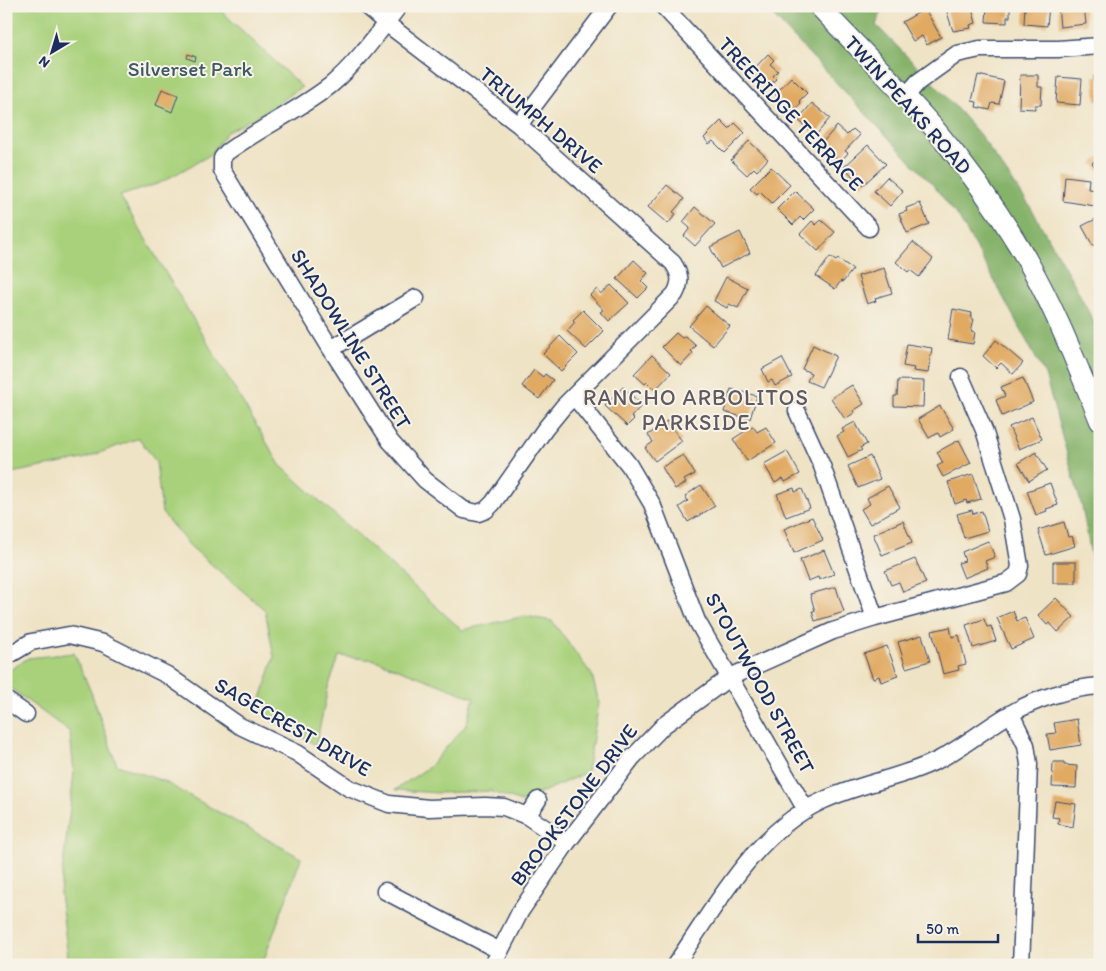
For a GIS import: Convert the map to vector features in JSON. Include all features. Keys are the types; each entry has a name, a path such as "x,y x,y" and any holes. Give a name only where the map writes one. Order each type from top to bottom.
{"main road":[{"name":"TWIN PEAKS ROAD","path":"819,6 933,127 971,175 1020,248 1060,323 1100,421"}],"street":[{"name":"TRIUMPH DRIVE","path":"366,6 386,24 519,125 673,262 680,276 675,294 574,396"},
{"path":"386,24 399,6"},
{"path":"519,125 609,6"},
{"name":"TREERIDGE TERRACE","path":"663,6 869,228"},
{"name":"SHADOWLINE STREET","path":"386,24 332,84 233,148 222,158 223,174 390,441 425,480 464,510 478,513 486,510 493,503 545,429 574,396"},
{"path":"905,97 918,82 957,54 980,49 1058,49 1100,46"},
{"path":"331,349 416,298"},
{"name":"BROOKSTONE DRIVE","path":"496,958 520,912 567,843 632,758 664,725 730,677 833,632 875,618 1006,583 1018,574 1020,566 1012,518 984,430 961,377"},
{"name":"STOUTWOOD STREET","path":"574,396 628,465 652,504 697,621 806,810"},
{"path":"798,411 822,466 875,618"},
{"name":"SAGECREST DRIVE","path":"6,657 32,642 68,635 103,643 167,675 240,726 297,754 349,788 389,804 429,808 485,806 504,808 527,816 567,843"},
{"path":"675,965 746,862 770,838 806,810 837,794 921,768 940,759 1011,714 1038,700 1100,686"},
{"path":"6,700 26,714"},
{"path":"1011,714 1026,745 1029,764 1021,965"},
{"path":"527,816 538,800"},
{"path":"385,891 496,958"}],"green space":[{"name":"Silverset Park","path":"6,6 216,6 302,87 261,114 227,132 210,155 160,183 120,196 280,465 462,630 525,616 552,621 592,675 599,703 587,772 521,802 490,791 438,793 395,790 429,767 466,725 474,698 375,660 339,656 328,688 316,745 257,712 274,657 265,610 190,546 162,513 156,462 139,438 83,459 6,474"},
{"path":"764,6 884,6 876,25 943,93 980,135 1031,208 1076,287 1100,335 1100,602 1082,507 1045,375 988,269 959,218 933,185"},
{"path":"74,653 91,692 117,765 163,781 301,858 262,965 69,965 60,893 74,773 70,732 6,685 6,673 28,658"}],"building":[{"path":"945,6 978,6 972,8 976,23 970,25 971,28 953,31"},
{"path":"987,6 1010,6 1010,17 1007,17 1007,23 986,22"},
{"path":"1025,6 1049,6 1047,26 1024,24"},
{"path":"1058,6 1084,6 1086,24 1060,27"},
{"path":"1094,6 1100,6 1100,24 1097,24"},
{"path":"925,9 941,37 927,45 922,36 913,41 902,22"},
{"path":"188,54 196,57 195,61 187,58"},
{"path":"768,54 774,60 770,64 778,71 773,76 776,79 767,88 751,72"},
{"path":"978,75 1004,81 999,104 992,103 990,110 976,107 977,102 972,101"},
{"path":"1020,75 1038,75 1038,87 1042,87 1041,105 1035,105 1035,109 1019,108"},
{"path":"1094,76 1100,76 1100,101 1096,101"},
{"path":"791,77 807,93 799,101 801,103 793,112 775,94"},
{"path":"1058,77 1082,79 1080,105 1056,103"},
{"path":"162,89 178,95 172,112 156,105"},
{"path":"812,103 830,118 816,135 798,120"},
{"path":"721,121 729,129 735,123 745,133 725,153 713,141 709,144 704,138"},
{"path":"837,126 847,135 853,129 860,135 845,151 848,153 840,162 821,144"},
{"path":"749,141 768,159 757,171 754,168 747,175 731,160"},
{"path":"868,145 886,164 862,186 844,167"},
{"path":"1100,157 1100,172 1092,163"},
{"path":"771,167 790,185 772,203 760,191 757,194 750,188"},
{"path":"1065,176 1089,179 1088,189 1097,190 1095,206 1063,201"},
{"path":"887,177 903,191 890,206 874,191"},
{"path":"667,185 684,199 673,212 676,214 668,224 648,207"},
{"path":"795,191 814,209 803,220 800,217 793,225 777,209"},
{"path":"920,203 929,224 907,233 899,214 907,211 906,208"},
{"path":"695,207 715,224 695,246 684,236 690,228 683,222"},
{"path":"1100,217 1100,243 1093,246 1082,226"},
{"path":"821,220 835,232 818,251 800,234 812,221 816,225"},
{"path":"740,232 750,253 721,268 710,247"},
{"path":"913,242 933,259 919,277 910,270 908,272 896,262"},
{"path":"830,257 836,261 838,259 853,269 835,289 816,276"},
{"path":"634,260 648,273 641,281 648,288 638,298 617,279"},
{"path":"884,268 892,293 875,298 876,301 867,304 858,276"},
{"path":"726,277 748,288 738,308 729,304 727,308 714,301"},
{"path":"611,285 629,303 609,321 601,312 604,310 590,295 597,289 601,294"},
{"path":"706,306 730,326 713,346 689,326"},
{"path":"953,309 972,313 971,319 974,319 971,331 975,332 973,344 948,340"},
{"path":"583,310 604,331 586,349 567,331 575,322 573,320"},
{"path":"676,333 682,338 685,336 696,346 691,351 693,353 681,366 662,347"},
{"path":"560,336 578,354 561,371 543,354"},
{"path":"996,340 1023,363 1013,374 1001,363 996,368 983,356"},
{"path":"907,344 932,348 928,373 913,371 914,368 903,366"},
{"path":"813,345 836,356 821,387 807,381 811,373 802,369"},
{"path":"652,355 671,373 655,390 647,382 645,384 634,374"},
{"path":"782,358 792,377 775,386 772,380 768,382 762,369"},
{"path":"534,370 543,377 545,374 553,380 539,399 522,386"},
{"path":"1023,378 1033,402 1002,416 996,400 1005,396 1001,387"},
{"path":"898,380 924,381 923,407 894,406 894,396 897,396"},
{"path":"852,385 864,404 845,419 831,398"},
{"path":"623,387 642,405 631,417 634,419 627,426 605,406"},
{"path":"731,389 757,396 750,419 724,412"},
{"path":"940,406 954,429 940,437 938,433 929,438 918,419"},
{"path":"1032,417 1042,439 1019,449 1009,427"},
{"path":"667,421 682,441 655,461 645,448 653,442 648,435"},
{"path":"855,422 867,444 860,448 862,450 848,457 837,436 844,432 842,429"},
{"path":"753,426 757,432 766,427 776,443 747,461 733,439"},
{"path":"959,440 971,463 943,477 937,466 943,463 937,452"},
{"path":"787,451 800,474 785,482 783,478 775,483 764,464"},
{"path":"1036,452 1047,470 1029,481 1018,463"},
{"path":"683,455 695,474 684,480 686,483 675,489 662,467"},
{"path":"870,456 880,479 858,488 848,466"},
{"path":"973,474 981,499 967,503 966,500 955,504 948,482"},
{"path":"1050,483 1058,505 1036,515 1027,491"},
{"path":"701,485 715,506 688,522 679,507 688,501 685,496"},
{"path":"888,486 900,507 870,524 861,509 870,504 867,498"},
{"path":"794,488 795,492 802,489 810,508 786,517 777,494"},
{"path":"972,510 973,514 982,511 988,531 964,538 957,514"},
{"path":"812,517 823,540 794,553 784,529"},
{"path":"903,521 912,543 882,555 873,534"},
{"path":"1064,522 1068,537 1072,536 1075,546 1046,555 1038,530"},
{"path":"988,541 995,557 985,561 988,568 964,578 958,563 965,561 962,552"},
{"path":"824,550 834,574 819,580 818,577 808,581 800,560"},
{"path":"915,559 926,583 903,592 899,582 891,585 885,571"},
{"path":"1053,562 1076,562 1076,583 1053,583"},
{"path":"836,587 844,612 815,621 812,611 815,611 810,594"},
{"path":"1056,598 1074,617 1058,632 1050,623 1047,625 1038,615"},
{"path":"1013,611 1017,621 1025,618 1034,639 1011,649 997,618"},
{"path":"984,619 987,627 991,626 996,641 973,648 966,625"},
{"path":"950,627 952,637 959,635 966,664 958,666 959,670 943,674 932,631"},
{"path":"922,635 930,661 906,668 898,642"},
{"path":"887,646 898,676 881,682 879,676 873,679 864,654"},
{"path":"1077,719 1081,745 1050,750 1047,734 1056,733 1054,723"},
{"path":"1053,762 1064,762 1064,765 1077,766 1076,788 1052,787"},
{"path":"1055,801 1076,804 1073,827 1058,824 1059,818 1052,817"}],"district":[{"name":"RANCHO ARBOLITOS PARKSIDE","path":"696,410"}]}
